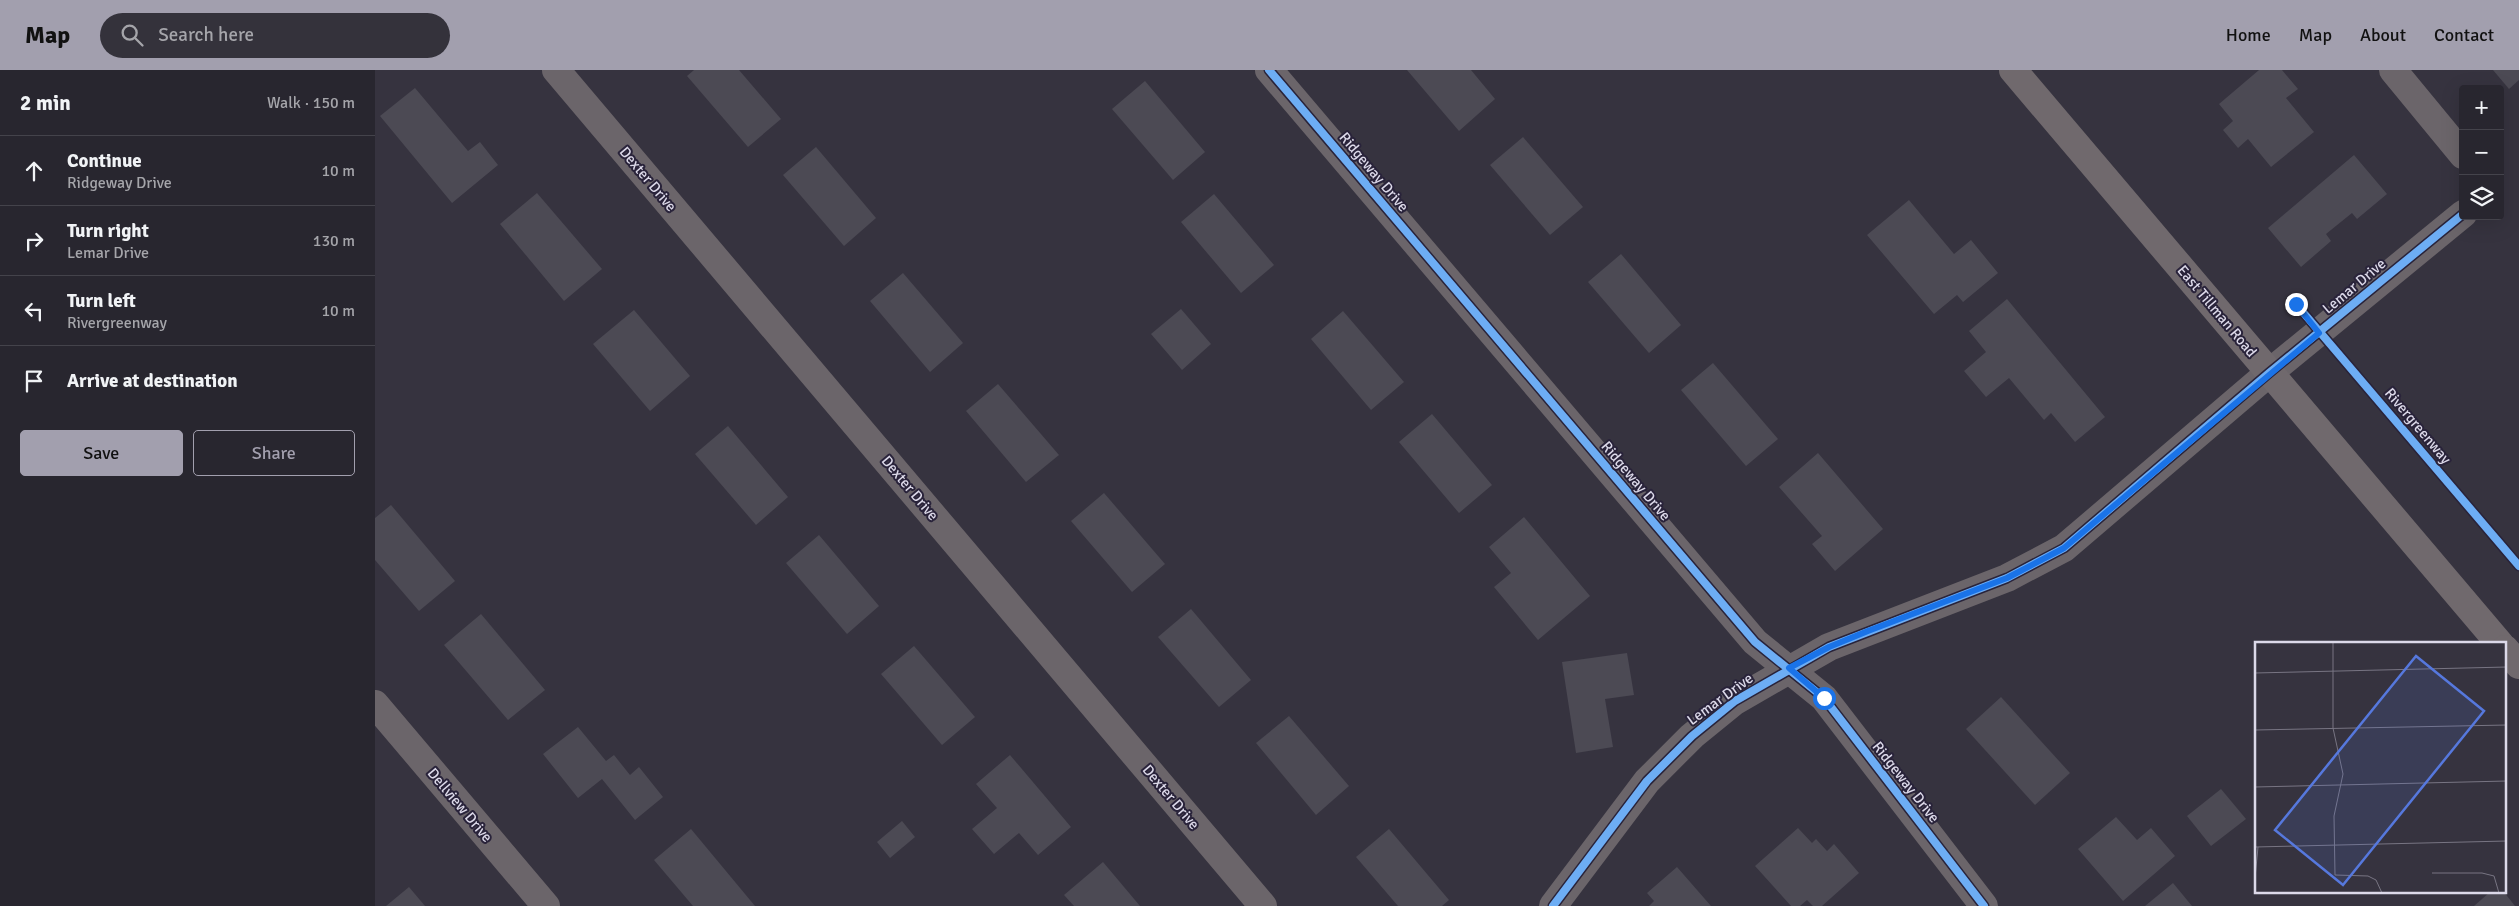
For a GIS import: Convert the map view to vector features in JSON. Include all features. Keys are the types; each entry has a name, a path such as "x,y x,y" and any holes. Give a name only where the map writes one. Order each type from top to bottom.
{"main road":[{"name":"East Tillman Road","path":"2013,70 2498,642"},
{"path":"2507,651 2519,665"}],"street":[{"name":"Dexter Drive","path":"557,70 1263,906"},
{"name":"Ridgeway Drive","path":"1269,70 1755,642 1824,698 1984,906"},
{"path":"2393,70 2459,150"},
{"name":"Lemar Drive","path":"1553,906 1641,788 1692,736 1735,701 1789,668 1860,634 2007,578 2064,548 2269,373 2459,217"},
{"name":"Dellview Drive","path":"375,704 546,906"}],"building":[{"path":"694,70 739,70 781,119 748,147 687,76"},
{"path":"1407,70 1471,70 1495,99 1459,131"},
{"path":"2259,70 2282,70 2298,89 2286,98 2314,132 2271,167 2248,139 2238,148 2223,130 2233,121 2219,104"},
{"path":"2493,70 2519,70 2519,80 2509,89"},
{"path":"1145,81 1205,152 1173,180 1112,109"},
{"path":"415,88 468,151 480,142 498,165 452,203 380,116"},
{"path":"1523,137 1583,207 1550,235 1490,165"},
{"path":"816,147 876,218 844,246 783,175"},
{"path":"2354,155 2387,194 2357,219 2352,213 2326,234 2331,241 2301,267 2268,228"},
{"path":"537,193 602,269 564,301 500,224"},
{"path":"1214,194 1274,265 1241,293 1181,222"},
{"path":"1909,200 1954,254 1971,240 1998,273 1963,302 1957,295 1934,314 1867,235"},
{"path":"1621,254 1681,325 1649,353 1588,282"},
{"path":"903,273 963,343 930,372 870,301"},
{"path":"2007,299 2105,417 2075,442 2051,413 2044,420 2009,378 1986,397 1964,371 1986,352 1969,331"},
{"path":"1181,309 1211,344 1182,370 1151,334"},
{"path":"634,310 690,376 650,411 593,344"},
{"path":"1343,311 1404,382 1371,410 1311,339"},
{"path":"1713,363 1778,439 1746,466 1681,390"},
{"path":"998,384 1059,455 1026,482 966,411"},
{"path":"1432,414 1492,485 1459,513 1399,442"},
{"path":"728,426 788,497 756,525 695,454"},
{"path":"1818,453 1883,529 1835,571 1812,544 1822,536 1779,487"},
{"path":"1104,493 1165,564 1132,592 1071,521"},
{"path":"391,505 455,581 419,611 375,560 375,518"},
{"path":"1524,517 1590,596 1538,640 1494,587 1511,573 1489,547"},
{"path":"819,535 879,606 847,634 786,563"},
{"path":"1191,609 1251,680 1219,707 1158,637"},
{"path":"481,614 545,690 508,720 444,645"},
{"path":"914,646 975,717 942,745 881,674"},
{"path":"1627,653 1634,695 1605,699 1613,747 1576,753 1562,662"},
{"path":"2001,697 2070,773 2035,805 1966,729"},
{"path":"1289,716 1349,786 1316,815 1256,743"},
{"path":"578,727 606,761 614,755 630,775 639,767 663,797 635,820 602,779 578,798 543,754"},
{"path":"1010,755 1071,827 1038,855 1019,833 994,854 972,829 997,808 976,784"},
{"path":"2221,789 2246,819 2211,846 2187,816"},
{"path":"2116,817 2137,840 2151,828 2175,856 2123,901 2078,849"},
{"path":"902,821 915,837 890,858 877,842"},
{"path":"1798,828 1812,843 1816,839 1827,851 1834,844 1859,873 1822,906 1813,906 1807,900 1800,906 1791,906 1755,866"},
{"path":"691,829 755,906 693,906 654,860"},
{"path":"1389,829 1449,900 1442,906 1398,906 1356,857"},
{"path":"1103,862 1140,906 1074,906 1064,895"},
{"path":"1677,867 1711,906 1649,906 1654,901 1647,893"},
{"path":"2173,883 2192,906 2145,906"},
{"path":"409,887 425,906 386,906"},
{"path":"2488,894 2506,894 2515,906 2474,906"}],"cycle path":[{"path":"1269,70 1755,642 1824,698 1984,906"},
{"path":"1553,906 1647,781 1692,736 1735,701 1829,647 2007,578 2064,548 2269,373 2459,217"},
{"name":"Rivergreenway","path":"2296,304 2519,566"}],"route":[{"path":"1824,698 1789,668 1829,647 2007,578 2035,565 2064,548 2269,373 2319,333 2296,304"}]}
